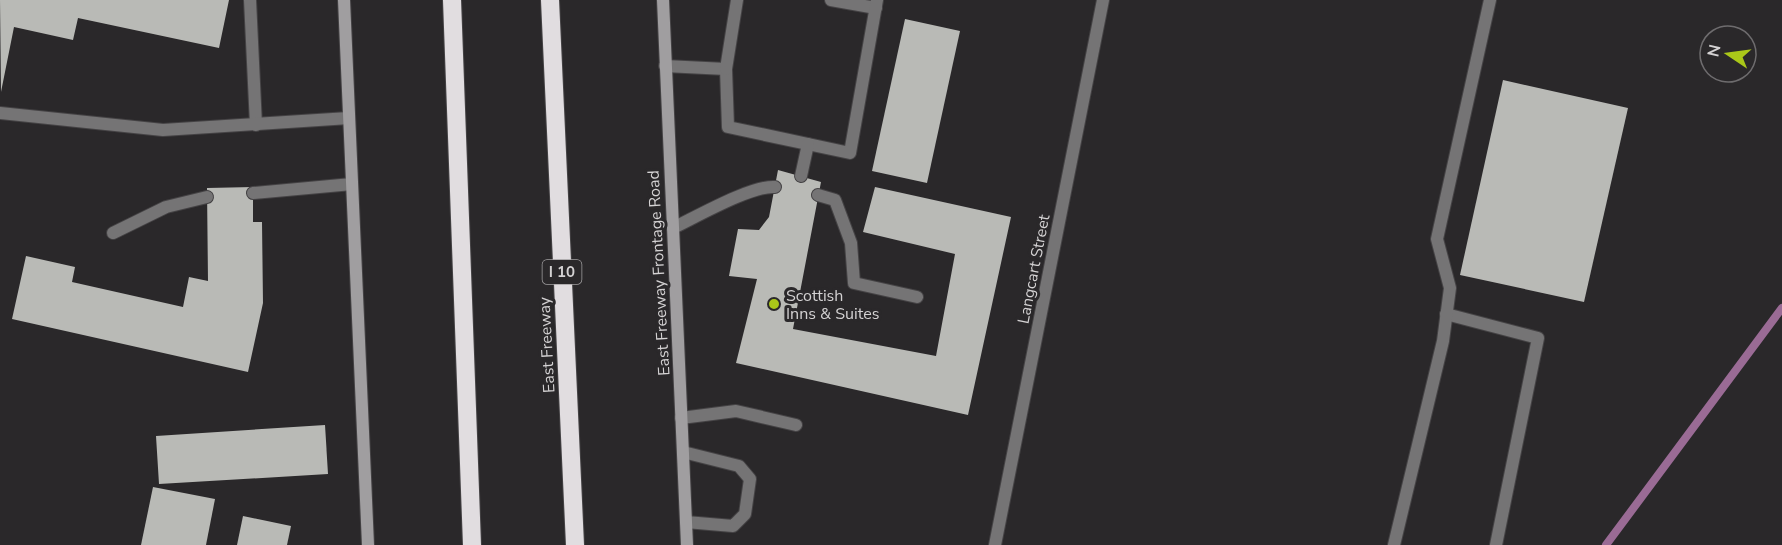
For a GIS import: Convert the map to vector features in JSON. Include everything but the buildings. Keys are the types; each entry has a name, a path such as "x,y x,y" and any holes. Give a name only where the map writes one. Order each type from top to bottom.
{"highway":[{"path":"452,0 472,545"},
{"name":"East Freeway","path":"550,0 575,545"},
{"path":"460,545 469,489"}],"main road":[{"path":"344,0 368,545"},
{"name":"East Freeway Frontage Road","path":"663,0 687,545"}],"street":[{"path":"250,0 256,125"},
{"path":"737,0 726,69 728,127 850,153 876,4 831,0"},
{"name":"Langcart Street","path":"995,545 1103,0"},
{"path":"1394,545 1443,341 1450,288 1437,239 1490,0"},
{"path":"665,66 726,69"},
{"path":"0,113 163,130 349,118"},
{"path":"801,176 808,144"},
{"path":"253,193 352,184"},
{"path":"673,228 766,186 775,187"},
{"path":"818,195 835,200 850,243 854,284 917,297"},
{"path":"113,233 165,207 207,196"},
{"path":"1446,314 1538,338 1496,545"},
{"path":"681,418 736,411 796,425"},
{"path":"683,452 740,466 750,479 745,514 733,526 686,522"}],"waterway":[{"path":"1606,545 1782,308"}],"place":[{"name":"Scottish Inns & Suites","path":"774,304"}]}
